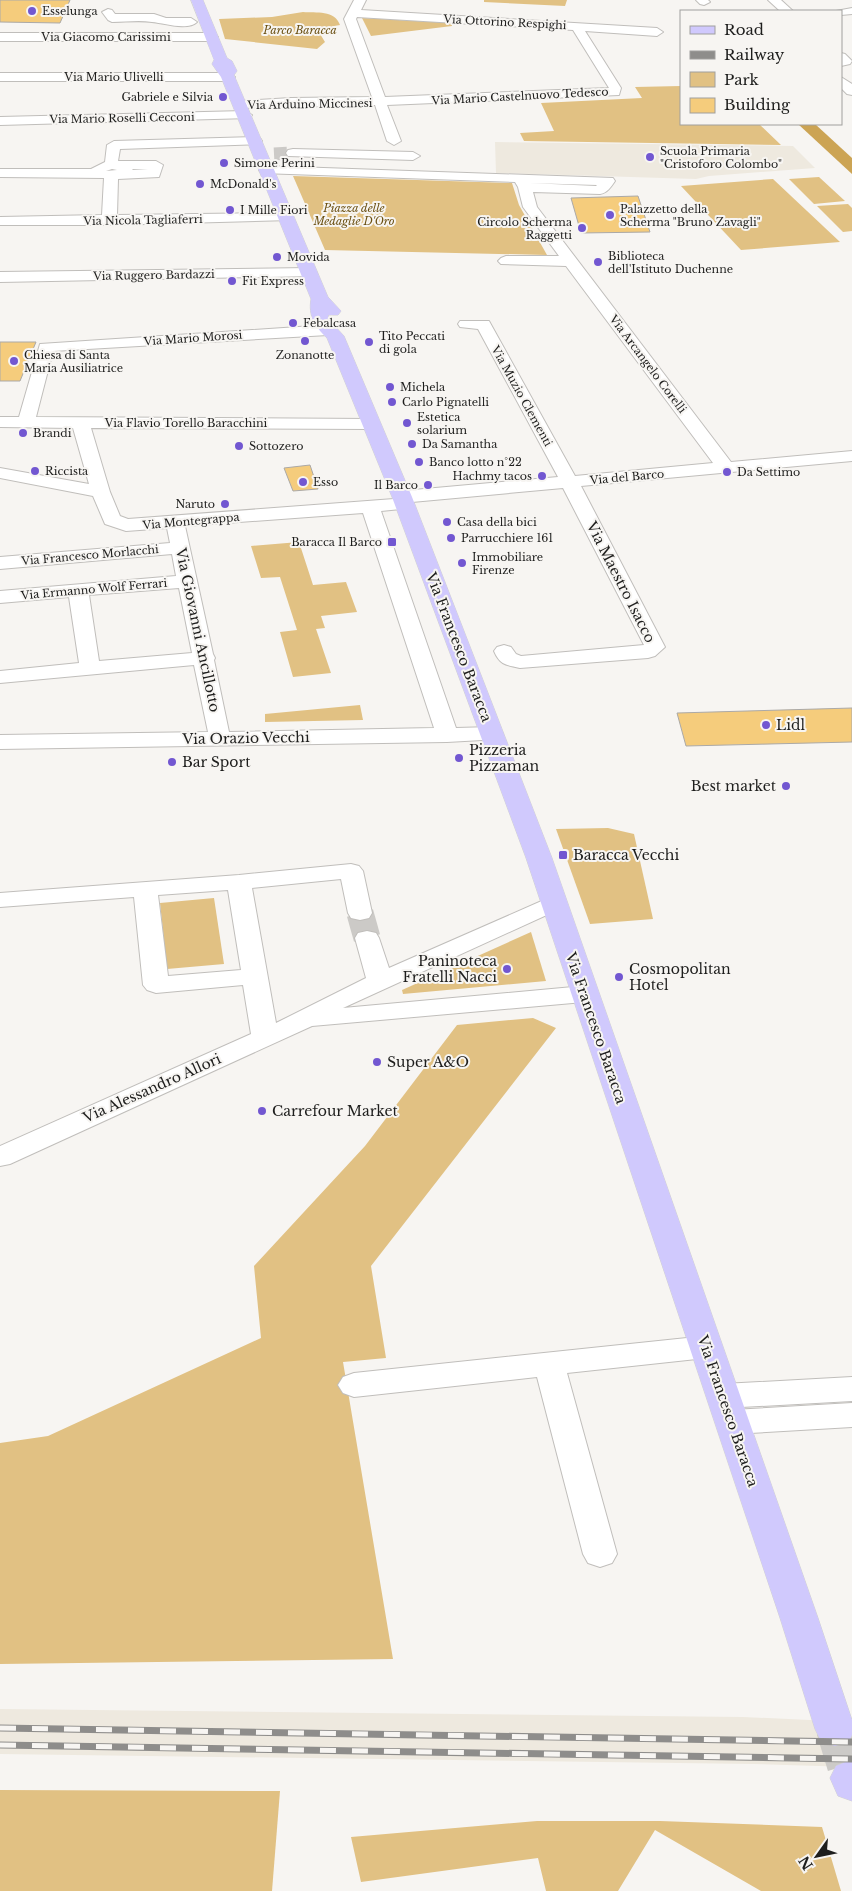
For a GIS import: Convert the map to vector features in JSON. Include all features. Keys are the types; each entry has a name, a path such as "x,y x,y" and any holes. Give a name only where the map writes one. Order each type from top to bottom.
{"main road":[{"name":"Via Francesco Baracca","path":"197,0 221,60 219,64 222,71 228,76 264,155 286,217 320,299 316,310 323,326 331,333 403,500 539,858 552,903 706,1346 835,1729"}],"street":[{"path":"360,0 350,19 394,141"},
{"path":"774,0 786,10"},
{"path":"108,12 112,18 154,18 168,22 206,22"},
{"name":"Via Ottorino Respighi","path":"352,13 658,32"},
{"name":"Via Mario Castelnuovo Tedesco","path":"379,102 614,92 615,88 576,26"},
{"name":"Via Giacomo Carissimi","path":"0,37 212,38"},
{"name":"Via Mario Ulivelli","path":"0,77 117,83 228,76"},
{"path":"842,82 852,91"},
{"name":"Via Arduino Miccinesi","path":"243,110 379,102"},
{"name":"Via Mario Roselli Cecconi","path":"0,121 113,112 243,110"},
{"name":"Via Arcangelo Corelli","path":"109,170 114,145 264,155 522,182 530,207 726,468"},
{"path":"293,153 413,156"},
{"path":"0,167 109,170"},
{"path":"0,172 109,170"},
{"path":"109,170 109,220"},
{"name":"Via Nicola Tagliaferri","path":"0,221 286,217"},
{"path":"506,261 570,261"},
{"name":"Via Ruggero Bardazzi","path":"0,277 308,272"},
{"name":"Via Muzio Clementi","path":"466,324 483,324 570,482"},
{"name":"Via Mario Morosi","path":"26,422 46,347 331,333"},
{"name":"Via Flavio Torello Baracchini","path":"0,422 371,424"},
{"name":"Via Montegrappa","path":"80,422 110,517 118,523 132,526 370,506 403,500"},
{"name":"Via del Barco","path":"403,500 570,482 852,456"},
{"path":"0,473 101,492"},
{"name":"Via Maestro Isacco","path":"504,651 507,658 520,662 648,652 655,648 570,482"},
{"path":"370,506 448,735"},
{"name":"Via Giovanni Ancillotto","path":"175,522 205,658 220,739"},
{"name":"Via Francesco Morlacchi","path":"0,563 180,548"},
{"name":"Via Ermanno Wolf Ferrari","path":"0,597 188,581"},
{"path":"78,590 90,668"},
{"path":"0,677 205,658"},
{"name":"Via Orazio Vecchi","path":"0,742 492,734"},
{"path":"0,900 145,890 351,872 360,913"},
{"path":"239,882 266,1037"},
{"path":"145,890 156,985 255,976"},
{"name":"Via Alessandro Allori","path":"0,1157 304,1020 335,1002 552,903"},
{"path":"367,938 380,981"},
{"name":"Via Alessandro Allori","path":"304,1020 584,994"},
{"path":"354,1385 706,1346"},
{"path":"549,1364 600,1554"},
{"path":"727,1409 852,1389"},
{"path":"727,1409 852,1415"}],"shaded area":[{"path":"799,125 816,125 852,158 852,174"},
{"name":"Scuola Primaria \"Cristoforo Colombo\"","path":"495,142 793,146 815,168 709,176 696,179 496,173"},
{"path":"0,1709 743,1717 852,1722 852,1767 0,1754"}],"green space":[{"path":"484,0 567,0 565,6 484,2"},
{"name":"Parco Baracca","path":"303,12 330,15 338,20 340,25 317,29 325,42 317,49 225,39 219,19 272,17"},
{"path":"362,18 452,23 452,26 371,36"},
{"path":"680,86 680,125 760,125 781,145 524,141 520,133 554,131 541,103 642,98 635,87"},
{"name":"Piazza delle Medaglie D'Oro","path":"293,176 512,183 519,205 547,255 325,250"},
{"path":"819,177 845,201 814,204 789,179"},
{"path":"773,179 840,242 741,250 681,186"},
{"path":"848,204 852,208 852,231 843,232 817,206"},
{"path":"299,542 313,585 346,582 357,612 321,616 325,628 316,629 331,673 293,677 280,632 297,630 280,577 261,578 251,546"},
{"path":"360,705 363,720 265,722 265,714"},
{"path":"608,828 634,834 653,919 590,924 556,829"},
{"path":"214,898 224,964 167,969 160,903"},
{"path":"531,932 546,981 403,994 402,990"},
{"path":"533,1018 556,1028 371,1266 386,1358 343,1362 393,1659 0,1664 0,1443 48,1436 261,1338 254,1266 365,1146 457,1025"},
{"path":"0,1790 280,1791 272,1891 0,1891"},
{"path":"537,1821 660,1821 822,1827 841,1891 761,1891 655,1830 618,1891 546,1891 538,1858 361,1882 351,1837"}],"building":[{"name":"Esselunga","path":"0,0 70,0 60,23 0,22"},
{"name":"Palazzetto della Scherma \"Bruno Zavagli\"","path":"638,196 650,232 581,233 571,198"},
{"name":"Chiesa di Santa Maria Ausiliatrice","path":"0,342 36,342 20,381 0,381"},
{"name":"Esso","path":"310,465 318,489 293,491 284,468"},
{"name":"Lidl","path":"852,708 852,742 686,746 677,713"}],"tunnel":[{"path":"274,154 293,153"},
{"path":"360,913 367,938"},
{"path":"835,1729 850,1778"}],"railway":[{"path":"0,1728 852,1742"},
{"path":"0,1745 852,1759"}],"place":[{"name":"Esselunga","path":"32,11"},
{"name":"Gabriele e Silvia","path":"223,97"},
{"name":"Scuola Primaria \"Cristoforo Colombo\"","path":"650,157"},
{"name":"Simone Perini","path":"224,163"},
{"name":"McDonald's","path":"200,184"},
{"name":"I Mille Fiori","path":"230,210"},
{"name":"Palazzetto della Scherma \"Bruno Zavagli\"","path":"610,215"},
{"name":"Circolo Scherma Raggetti","path":"582,228"},
{"name":"Movida","path":"277,257"},
{"name":"Biblioteca dell'Istituto Duchenne","path":"598,262"},
{"name":"Fit Express","path":"232,281"},
{"name":"Febalcasa","path":"293,323"},
{"name":"Zonanotte","path":"305,341"},
{"name":"Tito Peccati di gola","path":"369,342"},
{"name":"Chiesa di Santa Maria Ausiliatrice","path":"14,361"},
{"name":"Michela","path":"390,387"},
{"name":"Carlo Pignatelli","path":"392,402"},
{"name":"Estetica solarium","path":"407,423"},
{"name":"Brandi","path":"23,433"},
{"name":"Da Samantha","path":"412,444"},
{"name":"Sottozero","path":"239,446"},
{"name":"Banco lotto n°22","path":"419,462"},
{"name":"Riccista","path":"35,471"},
{"name":"Da Settimo","path":"727,472"},
{"name":"Hachmy tacos","path":"542,476"},
{"name":"Esso","path":"303,482"},
{"name":"Il Barco","path":"428,485"},
{"name":"Naruto","path":"225,504"},
{"name":"Casa della bici","path":"447,522"},
{"name":"Parrucchiere 161","path":"451,538"},
{"name":"Baracca Il Barco","path":"392,542"},
{"name":"Immobiliare Firenze","path":"462,563"},
{"name":"Lidl","path":"766,725"},
{"name":"Pizzeria Pizzaman","path":"459,758"},
{"name":"Bar Sport","path":"172,762"},
{"name":"Best market","path":"786,786"},
{"name":"Baracca Vecchi","path":"563,855"},
{"name":"Paninoteca Fratelli Nacci","path":"507,969"},
{"name":"Cosmopolitan Hotel","path":"619,977"},
{"name":"Super A&O","path":"377,1062"},
{"name":"Carrefour Market","path":"262,1111"}]}
